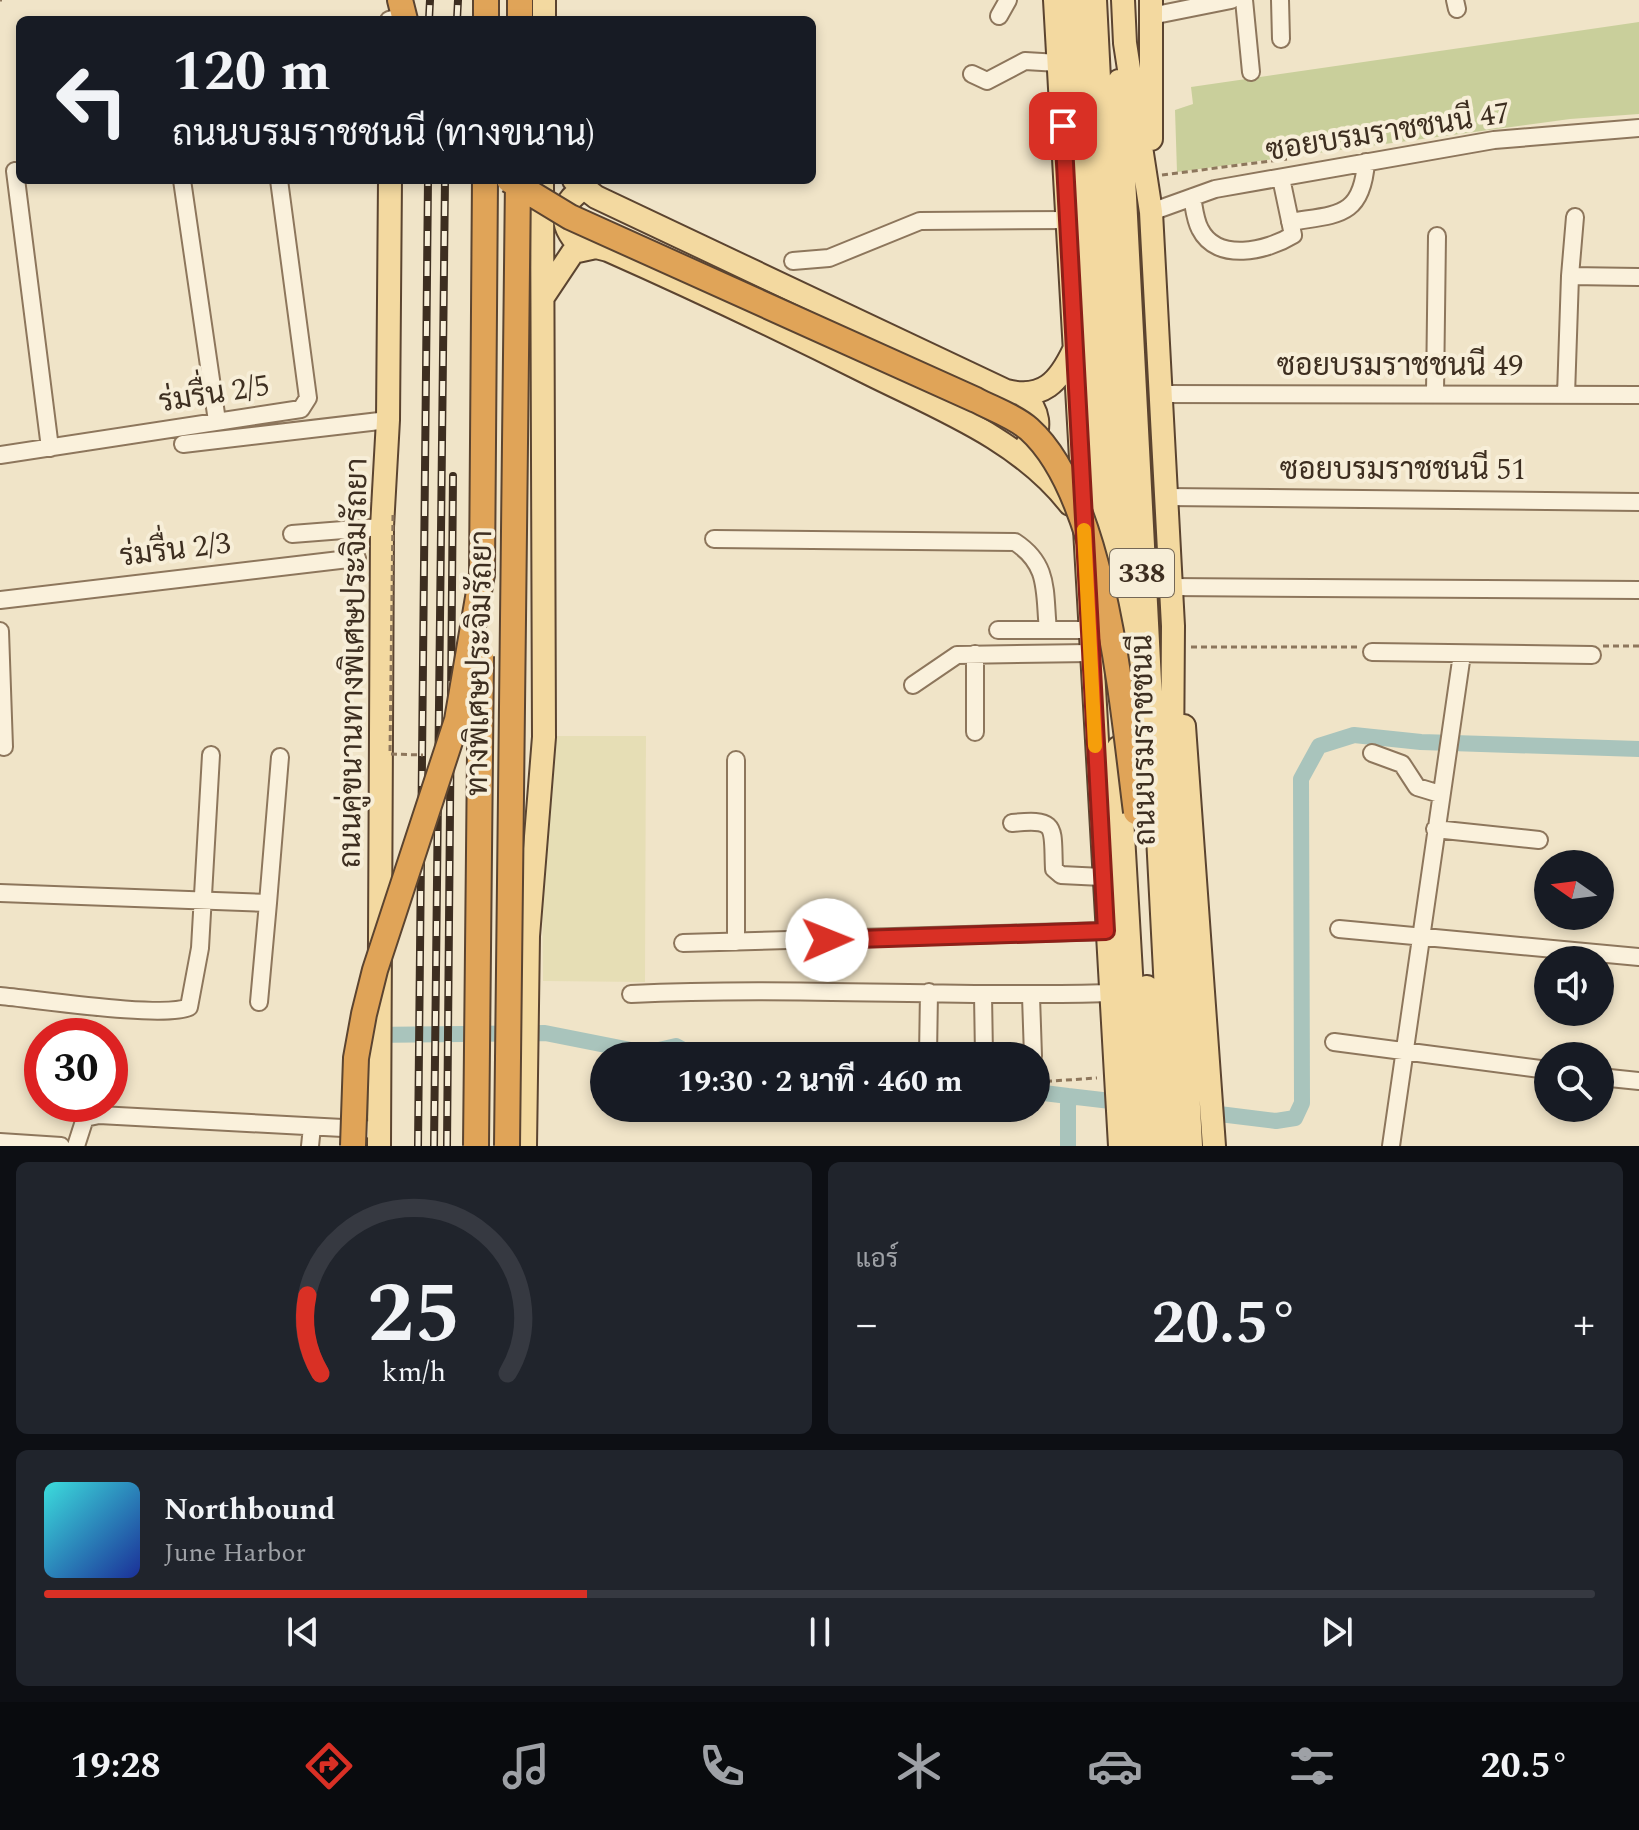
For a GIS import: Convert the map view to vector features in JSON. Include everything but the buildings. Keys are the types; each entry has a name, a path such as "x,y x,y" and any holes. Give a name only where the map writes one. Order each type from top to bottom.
{"highway":[{"name":"ทางพิเศษประจิมรัถยา","path":"476,1146 485,184"},
{"path":"516,184 570,217 976,400 1028,428 1065,480 1094,554 1119,684 1136,812"},
{"name":"ทางพิเศษประจิมรัถยา","path":"507,1146 518,184"},
{"path":"353,1146 356,1058 364,1014 375,970 457,720 482,574"}],"main road":[{"name":"338","path":"1055,0 1070,220 1074,341"},
{"name":"ถนนบรมราชชนนี","path":"1076,0 1127,1077"},
{"name":"338","path":"1095,0 1136,812 1157,1146"},
{"name":"338","path":"1115,0 1174,1146"},
{"name":"ถนนบรมราชชนนี","path":"1123,0 1125,43 1151,204 1173,626 1172,783 1191,1146"},
{"name":"338","path":"1151,8 1151,204"},
{"name":"ถนนคู่ขนานทางพิเศษประจิมรัถยา","path":"379,1138 382,527 388,420 390,184"},
{"path":"525,1146 526,992 544,737 542,184"},
{"path":"1015,450 1025,448 1034,439 1038,422 1030,402 1023,395 978,378 610,204 579,184 566,203 564,224 570,238 583,248 608,250 733,305 985,432 1015,450 1056,486 1083,521"},
{"path":"541,300 563,262 583,248"},
{"name":"ถนนบรมราชชนนี","path":"1074,341 1090,653"},
{"path":"1074,341 1096,374"},
{"path":"1023,395 1041,392 1054,385 1074,341"},
{"name":"338","path":"1173,626 1187,753 1214,1146"},
{"name":"338","path":"1090,653 1110,993 1127,1077 1128,1109 1120,1146"},
{"name":"338","path":"1128,1109 1141,1146"}],"street":[{"path":"999,16 1008,0"},
{"path":"1151,8 1231,0"},
{"path":"1244,0 1251,72"},
{"path":"1280,0 1281,39"},
{"path":"972,74 987,81 1025,61 1059,63"},
{"name":"ซอยบรมราชชนนี 47","path":"1151,204 1192,197 1215,189 1494,140 1639,128"},
{"path":"1290,222 1337,214 1352,205 1364,190 1366,162"},
{"path":"15,171 16,179"},
{"path":"1192,197 1200,230 1217,248 1241,251 1277,245 1293,235 1281,178"},
{"path":"17,184 50,448"},
{"path":"183,184 217,421"},
{"name":"ร่มรื่น 2/5","path":"0,455 301,409 308,398 280,184"},
{"path":"1566,395 1575,217"},
{"path":"793,261 829,258 920,221 1070,220"},
{"path":"1435,393 1437,236"},
{"path":"1570,276 1639,277"},
{"name":"ซอยบรมราชชนนี 49","path":"1161,394 1639,395"},
{"path":"183,444 388,420"},
{"name":"ซอยบรมราชชนนี 51","path":"1166,497 1639,502"},
{"path":"292,534 382,527"},
{"path":"714,539 1015,542 1029,551 1042,570 1048,630"},
{"name":"ร่มรื่น 2/3","path":"0,600 357,558"},
{"path":"1171,587 1639,590"},
{"path":"998,630 1089,630"},
{"path":"0,631 4,747"},
{"path":"1372,652 1461,660 1592,655"},
{"path":"913,685 957,655 1090,653"},
{"path":"975,654 975,732"},
{"path":"1391,1146 1461,660"},
{"path":"1372,753 1402,764 1417,787 1440,792"},
{"path":"0,996 142,1011 181,1011 193,1000 203,900 211,755"},
{"path":"259,1002 280,757"},
{"path":"736,760 736,942"},
{"path":"1012,823 1040,820 1053,828 1054,869 1061,875 1102,877"},
{"path":"1435,829 1539,840"},
{"path":"0,893 268,903"},
{"path":"1339,929 1420,939 1639,957"},
{"path":"683,943 1106,931"},
{"path":"631,994 732,989 1031,996 1110,993"},
{"path":"928,1042 929,992"},
{"path":"983,994 984,1042"},
{"path":"1031,996 1033,1042"},
{"path":"1334,1042 1534,1068"},
{"path":"1614,1078 1639,1081"},
{"path":"76,1146 85,1118 99,1115 312,1127 379,1138"},
{"path":"310,1146 312,1127"},
{"path":"0,1142 61,1146"}],"path":[{"path":"1050,1081 1127,1077"}],"shaded area":[{"path":"553,736 646,736 645,982 543,981 542,881"}],"green space":[{"path":"1639,22 1639,114 1570,119 1177,172 1175,110 1193,104 1191,87"}],"waterway":[{"path":"1203,1112 1276,1121 1295,1118 1302,1103 1301,779 1319,746 1354,735 1421,742 1639,749"},
{"path":"368,1035 545,1033 590,1042"},
{"path":"1050,1094 1068,1096"},
{"path":"1068,1146 1068,1096 1128,1103"}],"railway":[{"path":"429,16 430,0"},
{"path":"457,16 458,0"},
{"path":"418,1146 428,184"},
{"path":"434,1146 445,184"},
{"path":"447,1146 453,476"}],"slow traffic":[{"path":"1084,530 1095,746"}],"route":[{"path":"827,940 1106,931 1063,126"}]}
